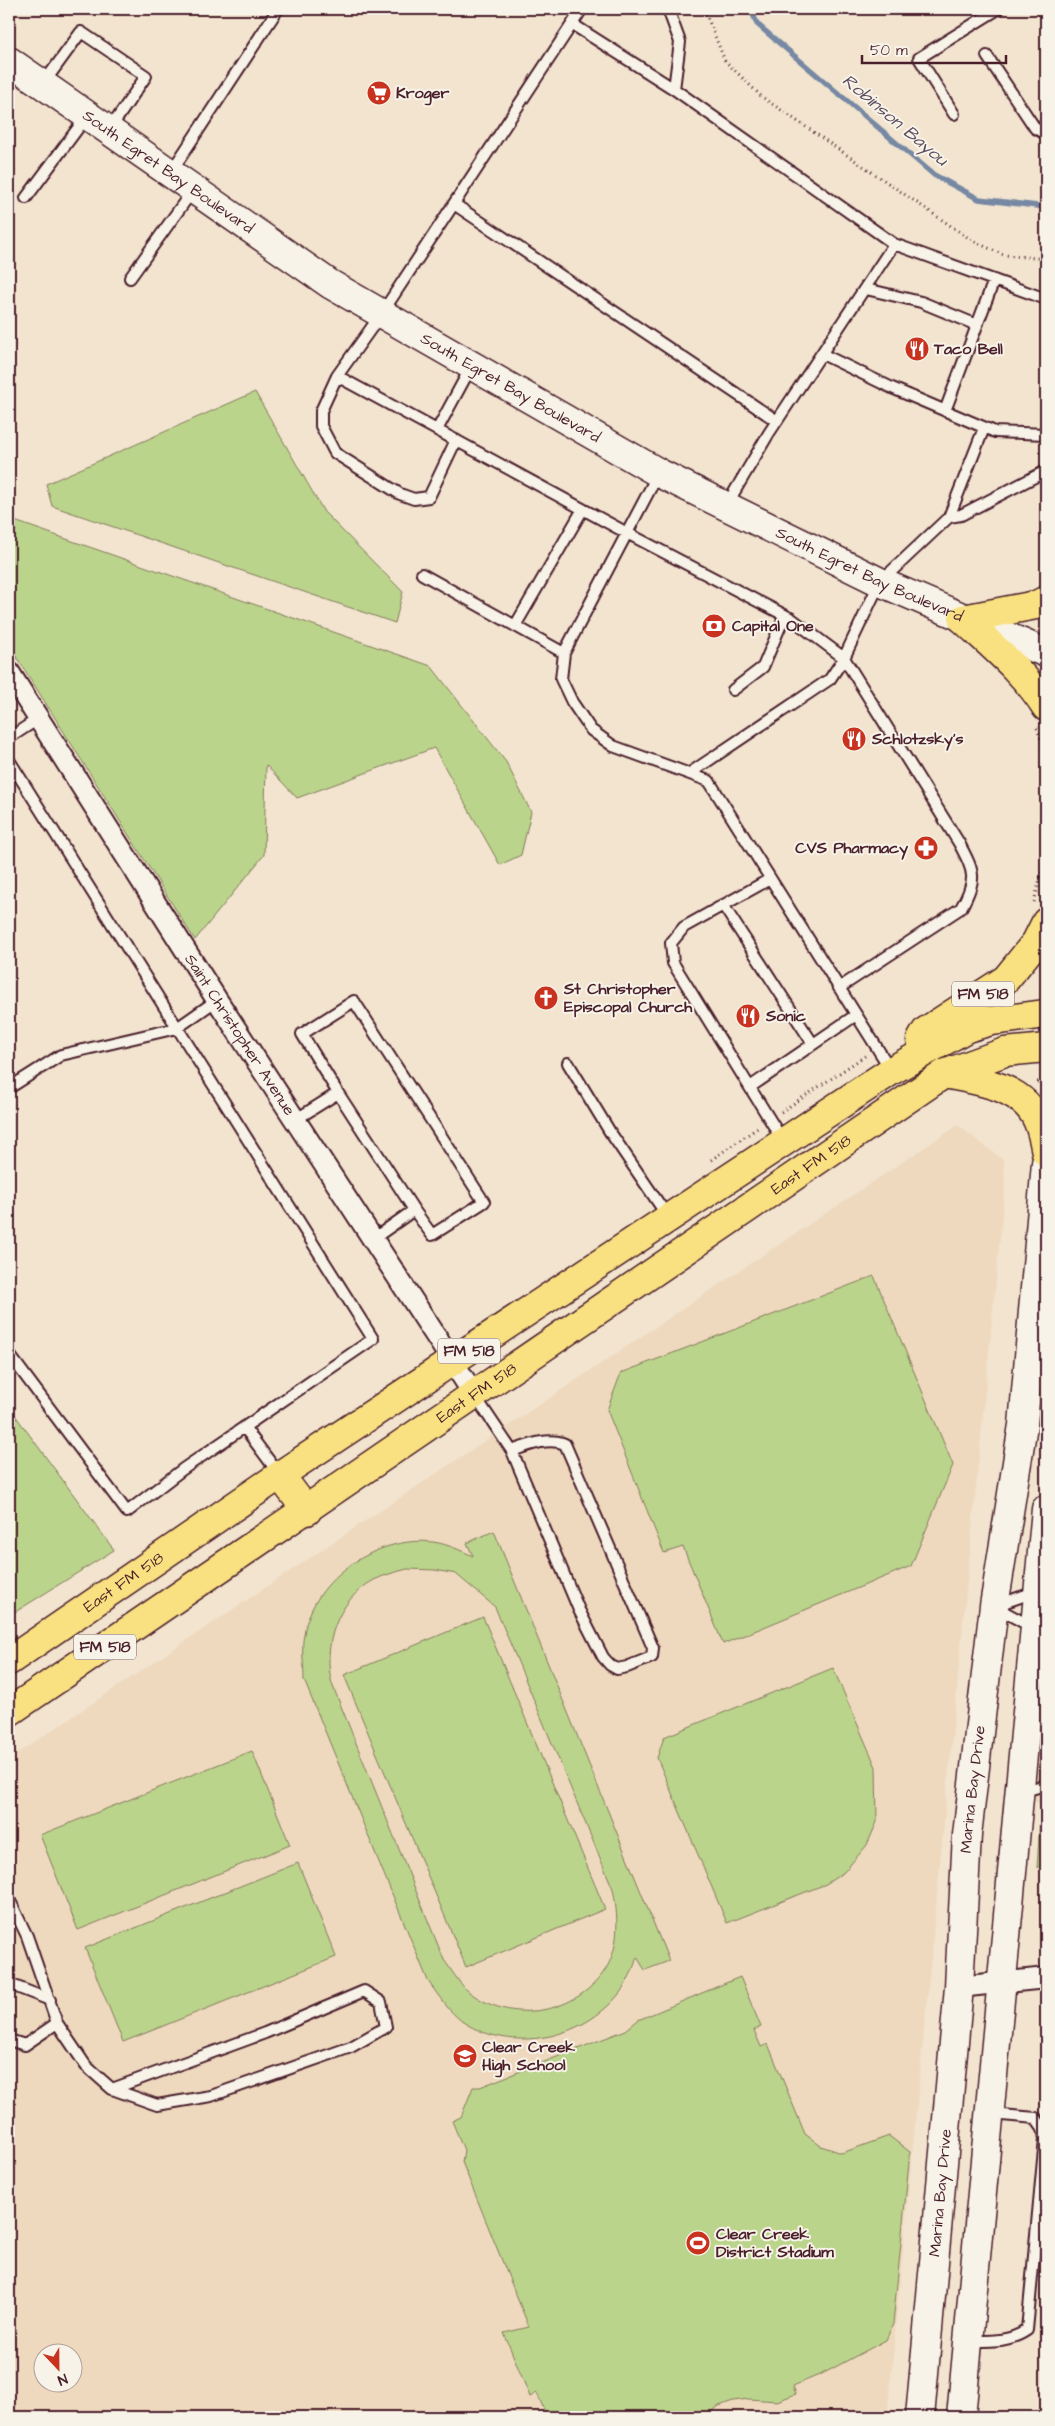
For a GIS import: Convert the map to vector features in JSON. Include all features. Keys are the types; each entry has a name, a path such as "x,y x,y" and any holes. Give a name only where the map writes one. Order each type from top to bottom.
{"main road":[{"name":"South Egret Bay Boulevard","path":"9,61 330,284 659,473 880,582 1046,653"},
{"path":"963,619 1036,605 1046,600"},
{"path":"963,619 1026,680 1042,715"},
{"name":"FM 518","path":"902,1064 926,1031 1010,975 1036,942 1039,915"},
{"name":"East FM 518","path":"9,1661 280,1475 902,1064 967,1028 991,1020 1046,1014"},
{"name":"FM 518","path":"944,1074 1005,1052 1046,1048"},
{"path":"944,1074 1006,1090 1023,1100 1038,1120 1046,1152"},
{"name":"East FM 518","path":"9,1712 307,1511 944,1074"},
{"name":"Marina Bay Drive","path":"920,2417 929,2334 958,1987 967,1835 994,1606 1034,1358 1046,1163"},
{"path":"280,1475 307,1511"},
{"path":"961,2417 1019,1792 1040,1628 1046,1509"},
{"path":"929,2334 968,2341"}],"street":[{"name":"Saint Christopher Avenue","path":"9,672 217,1000 475,1396"},
{"path":"958,1987 1046,1978"}],"lane":[{"path":"170,173 278,9"},
{"path":"456,440 429,497 414,499 400,494 335,453 327,440 322,426 321,412 337,376 382,313 582,9"},
{"path":"668,9 680,42 674,89"},
{"path":"954,114 919,58 998,9"},
{"path":"572,24 674,89 894,244 1046,299"},
{"path":"43,85 81,32 146,76 109,131"},
{"path":"987,56 1035,128 1046,134"},
{"path":"26,198 87,116"},
{"path":"130,278 194,189"},
{"path":"454,204 777,421"},
{"path":"726,507 777,421 894,244"},
{"path":"945,411 994,280"},
{"path":"866,289 921,302 977,325"},
{"path":"822,354 995,432 1046,434"},
{"path":"437,430 472,365"},
{"path":"337,376 627,533 785,615 844,658 959,843 973,870 971,890 961,908 839,988"},
{"path":"690,773 830,679 844,658 880,582 949,517 984,428"},
{"path":"949,517 961,515 1046,471"},
{"path":"659,473 564,653 561,678 572,702 591,730 613,746 709,781 856,1015 902,1064"},
{"path":"515,626 583,509"},
{"path":"422,574 564,653"},
{"path":"733,690 763,667 785,615"},
{"path":"9,738 38,719"},
{"path":"9,760 373,1339 183,1469 127,1512 9,1354"},
{"path":"770,879 684,927 672,942 673,963 784,1142"},
{"path":"723,905 813,1044"},
{"path":"9,1088 61,1055 177,1028 217,1000"},
{"path":"354,1001 484,1202 432,1235 414,1210 302,1034 354,1001"},
{"path":"750,1087 856,1015"},
{"path":"568,1064 610,1132 669,1218"},
{"path":"295,1120 338,1093"},
{"path":"373,1239 414,1210"},
{"path":"475,1396 512,1451 579,1610 603,1657 610,1665 617,1669 627,1668 652,1657 653,1648 565,1444 555,1440 529,1445 512,1451"},
{"path":"244,1427 280,1475"},
{"path":"994,1606 1042,1592"},
{"path":"994,1606 1040,1628"},
{"path":"1019,1792 1046,1785"},
{"path":"10,1900 26,1936 57,2022 86,2066 112,2089 157,2105 211,2096 351,2046 386,2027 382,2002 364,1992 265,2033 112,2089"},
{"path":"9,1984 50,2000"},
{"path":"9,2040 25,2045 57,2022"},
{"path":"968,2341 997,2341 1018,2336 1027,2330 1045,2139 1043,2128 1036,2118 990,2114"}],"path":[{"path":"704,9 725,61 762,97 973,241 1004,255 1046,259"},
{"path":"1042,715 1036,725 1046,754"},
{"path":"1039,915 1038,892 1046,837"}],"shaded area":[{"name":"Clear Creek High School","path":"958,1125 1004,1161 1005,1185 887,2417 9,2417 9,1759"},
{"path":"1046,1649 1046,1802 1041,1803 1032,1802"}],"green space":[{"path":"255,392 324,512 403,592 395,623 52,506 46,484"},
{"path":"9,519 431,666 506,762 531,812 521,855 500,865 434,748 297,798 266,765 264,855 195,940 9,645"},
{"path":"874,1276 953,1465 911,1566 723,1644 683,1547 664,1553 607,1410 621,1373"},
{"path":"9,1407 114,1550 12,1614 9,1613"},
{"path":"494,1531 669,1961 645,1970 637,1957 625,1986 604,2009 586,2022 567,2031 546,2037 524,2039 482,2032 458,2018 428,1981 304,1680 304,1634 310,1614 320,1595 334,1578 351,1564 370,1553 391,1546 412,1542 433,1542 458,1549 473,1556 467,1543","holes":["407,1569 435,1570 456,1574 495,1607 613,1889 617,1929 614,1949 607,1967 594,1983 579,1996 561,2005 542,2010 522,2011 503,2008 484,2001 464,1987 444,1960 332,1684 329,1669 331,1639 335,1625 350,1599 374,1580 386,1575"]},
{"path":"483,1617 605,1909 466,1967 344,1675"},
{"path":"833,1668 876,1767 877,1822 867,1845 844,1872 826,1884 727,1923 657,1758 664,1737"},
{"path":"252,1751 290,1845 78,1930 40,1835"},
{"path":"1046,1802 1046,1861 1037,1868 1041,1803"},
{"path":"298,1863 336,1957 123,2042 85,1948"},
{"name":"Clear Creek District Stadium","path":"740,1977 761,2027 754,2030 761,2047 768,2044 805,2134 821,2146 842,2153 889,2136 910,2152 893,2324 886,2340 824,2373 793,2386 796,2394 777,2401 749,2399 733,2401 719,2406 703,2417 547,2417 537,2393 530,2397 504,2333 529,2327 462,2162 464,2150 452,2121 461,2117 473,2087 480,2087 626,2030 638,2020"}],"waterway":[{"name":"Robinson Bayou","path":"751,9 757,24 934,175 979,199 1046,207"}],"place":[{"name":"Kroger","path":"379,93"},
{"name":"Taco Bell","path":"917,349"},
{"name":"Capital One","path":"714,626"},
{"name":"Schlotzsky's","path":"854,739"},
{"name":"CVS Pharmacy","path":"926,848"},
{"name":"St Christopher Episcopal Church","path":"546,998"},
{"name":"Sonic","path":"748,1016"},
{"name":"Clear Creek High School","path":"465,2056"},
{"name":"Clear Creek District Stadium","path":"698,2243"}]}
